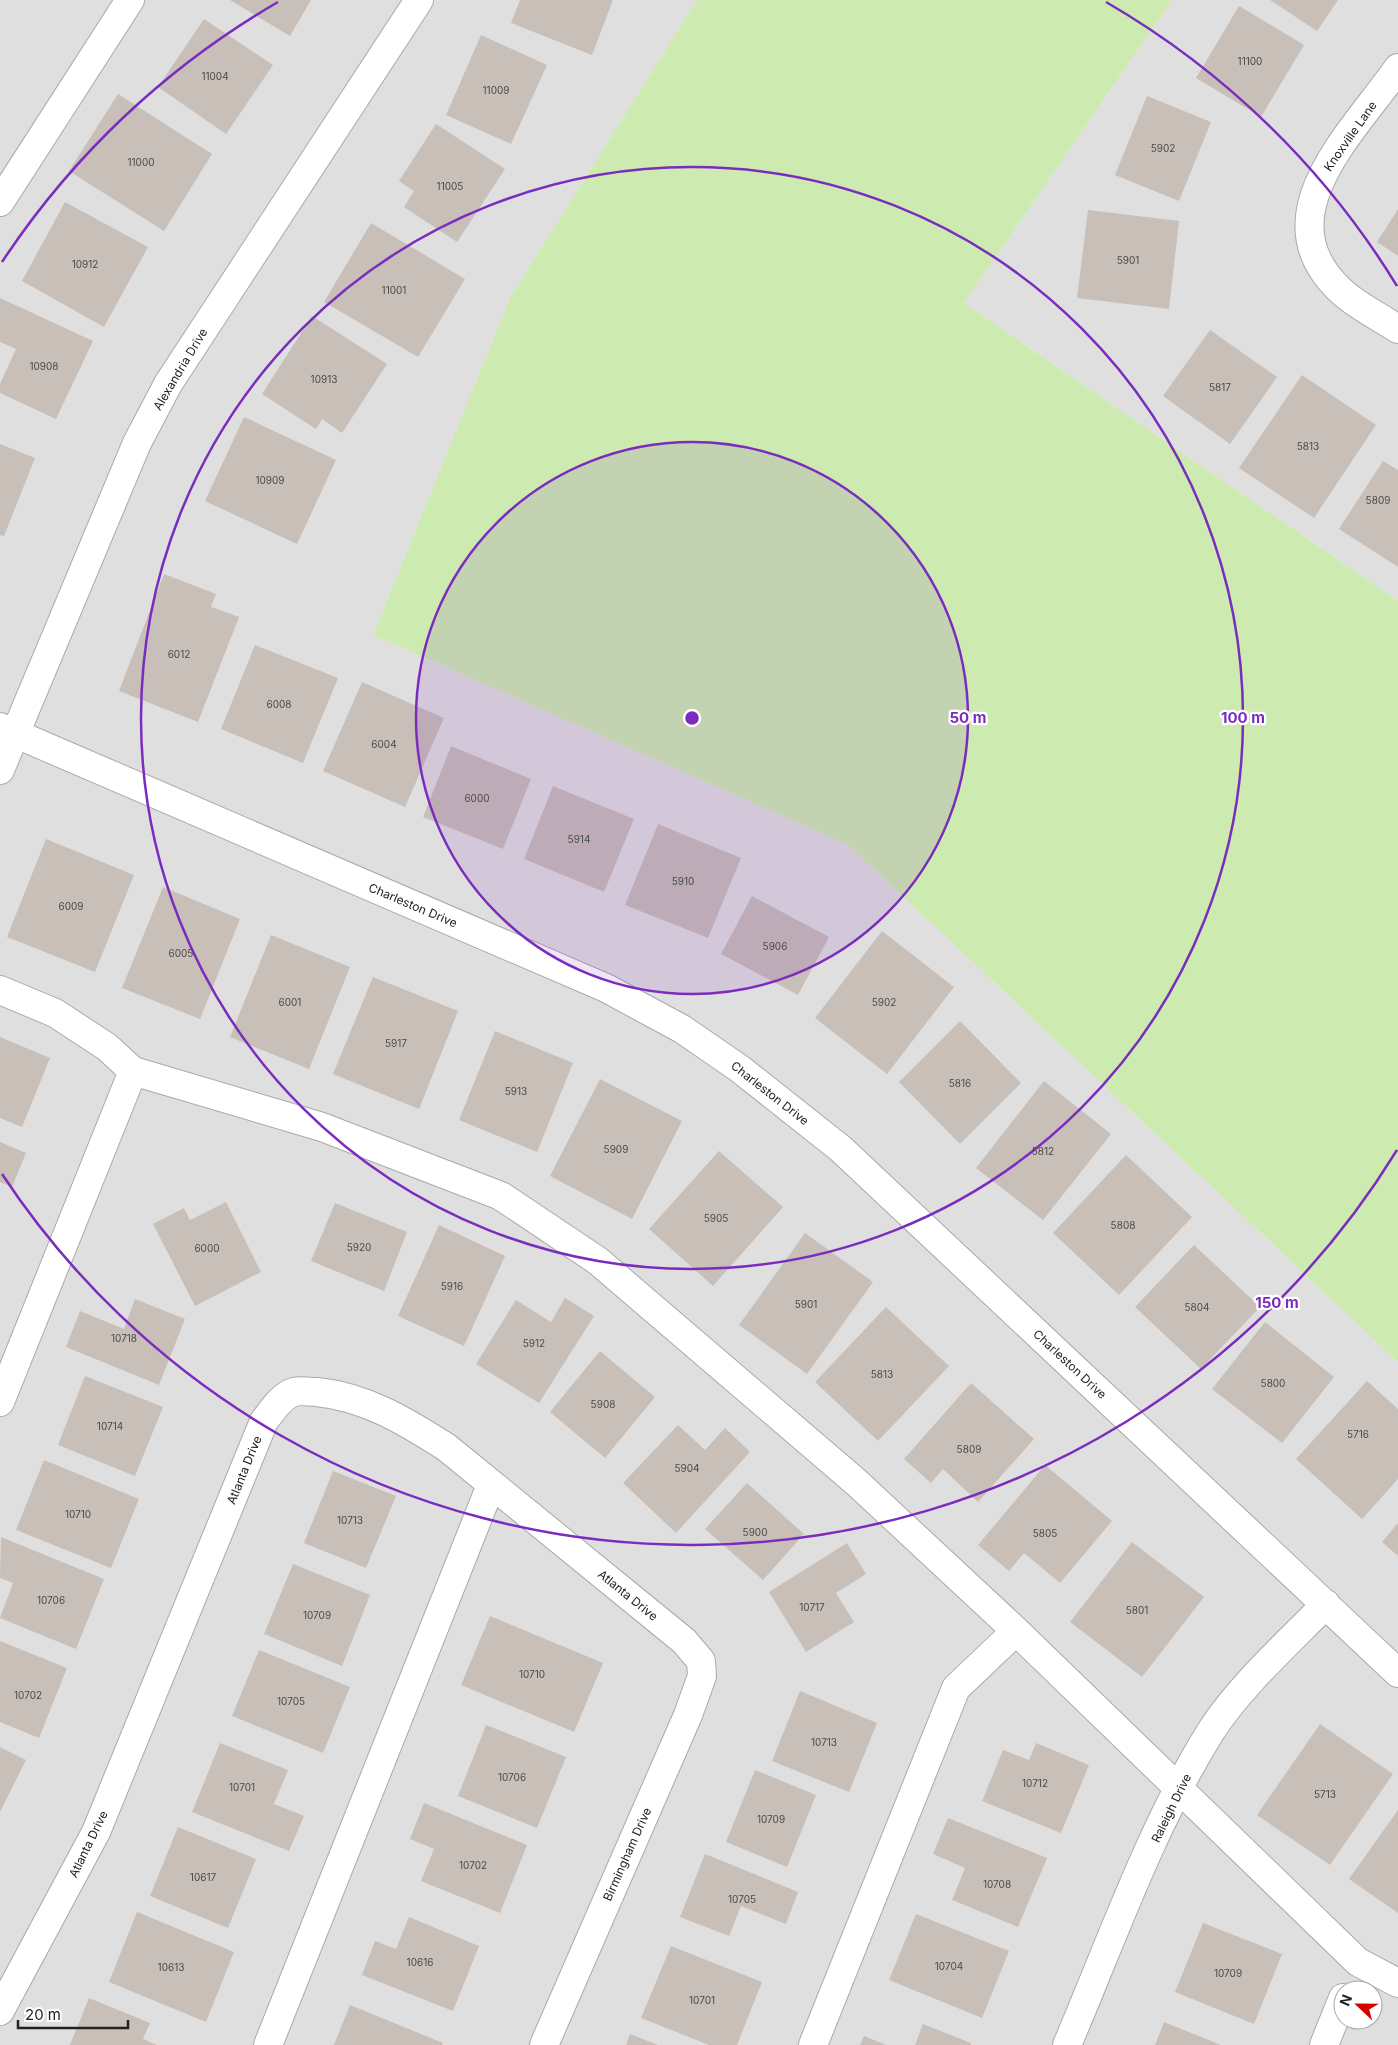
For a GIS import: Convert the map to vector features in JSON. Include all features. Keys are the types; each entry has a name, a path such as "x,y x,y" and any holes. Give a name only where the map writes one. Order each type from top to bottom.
{"street":[{"path":"0,202 130,0"},
{"name":"Alexandria Drive","path":"0,770 8,730 137,444 168,384 419,0"},
{"name":"Knoxville Lane","path":"1398,68 1319,180 1309,216 1308,238 1313,255 1326,275 1342,292 1398,329"},
{"name":"Charleston Drive","path":"8,730 606,988 682,1029 740,1069 841,1149 1398,1672"},
{"path":"0,990 55,1013 107,1047 133,1071 322,1126 501,1196 605,1268 856,1482 1016,1631 1178,1790 1358,1962 1398,1982"},
{"path":"0,1402 133,1071"},
{"name":"Atlanta Drive","path":"0,2011 96,1832 264,1420 282,1400 294,1392 307,1391 337,1394 374,1405 446,1447 684,1641 701,1661"},
{"path":"268,2045 491,1485"},
{"name":"Raleigh Drive","path":"1068,2045 1138,1878 1178,1790 1212,1730 1255,1677 1326,1604"},
{"path":"813,2045 956,1688 1016,1631"},
{"name":"Birmingham Drive","path":"544,2045 688,1714 702,1676 701,1661"},
{"path":"1350,1980 1358,1962"},
{"path":"1324,2045 1333,2023"}],"shaded area":[{"path":"0,0 697,0 510,298 373,635 848,845 1398,1362 1398,2045 0,2045"},
{"path":"1172,0 1398,0 1398,601 964,303"}],"green space":[{"path":"697,0 1172,0 964,303 1398,601 1398,1362 848,845 373,635 510,298"}],"building":[{"path":"230,0 311,0 290,36"},
{"path":"520,0 613,0 592,55 511,23"},
{"path":"1270,0 1338,0 1317,31"},
{"path":"1239,6 1304,45 1261,117 1196,78"},
{"path":"204,19 273,65 226,134 158,87"},
{"path":"481,35 547,65 511,144 446,115"},
{"path":"118,94 212,154 164,231 69,171"},
{"path":"1147,96 1211,122 1179,201 1115,175"},
{"path":"436,124 505,169 457,242 404,207 414,191 399,181"},
{"path":"65,202 148,247 104,327 22,281"},
{"path":"1398,209 1398,256 1377,242"},
{"path":"1088,210 1179,221 1169,309 1077,298"},
{"path":"371,223 465,279 418,357 324,302"},
{"path":"0,298 93,341 56,419 0,393 0,384 16,349 0,342"},
{"path":"312,316 387,364 342,433 322,419 316,429 262,394"},
{"path":"1210,330 1277,377 1230,444 1163,396"},
{"path":"1302,375 1376,425 1314,518 1239,468"},
{"path":"244,417 336,460 297,544 205,501"},
{"path":"0,444 35,458 4,536 0,535"},
{"path":"1383,461 1398,470 1398,567 1339,529"},
{"path":"164,574 216,594 211,607 239,617 198,722 119,691"},
{"path":"255,645 338,678 303,763 221,729"},
{"path":"362,682 444,718 405,807 323,771"},
{"path":"451,746 531,779 503,849 423,817"},
{"path":"553,786 634,819 604,892 524,859"},
{"path":"658,824 741,858 708,938 625,905"},
{"path":"46,839 134,875 95,972 7,937"},
{"path":"163,887 240,919 200,1019 122,988"},
{"path":"752,896 829,937 798,995 721,954"},
{"path":"882,931 954,987 887,1074 815,1018"},
{"path":"271,935 350,967 309,1069 230,1037"},
{"path":"373,977 458,1011 419,1109 333,1074"},
{"path":"960,1021 1021,1083 960,1144 899,1082"},
{"path":"495,1031 573,1063 537,1152 459,1120"},
{"path":"0,1037 50,1058 22,1127 0,1118"},
{"path":"600,1079 682,1121 632,1219 550,1176"},
{"path":"1044,1081 1111,1134 1043,1220 976,1168"},
{"path":"0,1142 26,1153 12,1187 0,1182"},
{"path":"719,1151 783,1207 713,1286 649,1229"},
{"path":"1126,1155 1192,1217 1119,1295 1053,1233"},
{"path":"226,1202 261,1272 195,1306 153,1224 184,1208 190,1220"},
{"path":"335,1203 407,1232 384,1291 311,1261"},
{"path":"439,1225 505,1256 464,1346 398,1316"},
{"path":"805,1233 873,1282 807,1374 739,1325"},
{"path":"1194,1245 1260,1307 1201,1369 1135,1307"},
{"path":"565,1298 594,1316 539,1403 476,1364 516,1300 551,1322"},
{"path":"135,1299 185,1319 159,1385 66,1347 80,1311 124,1329"},
{"path":"886,1307 949,1366 878,1441 815,1382"},
{"path":"1265,1322 1334,1377 1282,1443 1212,1389"},
{"path":"600,1351 655,1397 605,1458 550,1412"},
{"path":"85,1376 163,1407 135,1476 58,1445"},
{"path":"1367,1381 1398,1409 1398,1479 1362,1519 1296,1459"},
{"path":"971,1383 1034,1439 978,1502 943,1469 931,1483 904,1459"},
{"path":"678,1425 705,1450 725,1428 750,1452 676,1533 623,1483"},
{"path":"44,1460 139,1499 111,1568 16,1530"},
{"path":"1045,1465 1112,1521 1060,1583 1024,1553 1009,1571 978,1545"},
{"path":"333,1471 396,1496 366,1568 304,1543"},
{"path":"747,1483 804,1534 763,1580 705,1529"},
{"path":"1398,1523 1398,1556 1382,1542"},
{"path":"1,1537 104,1579 76,1649 0,1618 13,1583 0,1578"},
{"path":"1132,1542 1204,1597 1142,1677 1070,1622"},
{"path":"847,1543 866,1574 836,1593 854,1622 806,1652 769,1592"},
{"path":"293,1564 370,1595 342,1666 264,1634"},
{"path":"490,1616 603,1663 574,1732 461,1685"},
{"path":"0,1641 67,1668 39,1738 0,1722"},
{"path":"259,1650 350,1687 323,1753 232,1716"},
{"path":"800,1691 877,1723 849,1792 772,1761"},
{"path":"1320,1724 1393,1774 1330,1865 1257,1815"},
{"path":"486,1725 566,1757 537,1828 458,1796"},
{"path":"220,1743 288,1770 274,1804 304,1816 289,1851 192,1812"},
{"path":"1036,1743 1089,1765 1061,1833 982,1801 1003,1750 1029,1760"},
{"path":"0,1747 26,1760 0,1812"},
{"path":"755,1770 816,1795 787,1867 726,1842"},
{"path":"424,1803 527,1845 500,1913 421,1881 434,1849 410,1839"},
{"path":"1398,1810 1398,1913 1349,1879"},
{"path":"948,1818 1047,1858 1018,1927 952,1900 965,1868 933,1854"},
{"path":"178,1827 256,1859 228,1928 150,1896"},
{"path":"705,1854 798,1892 786,1924 741,1906 729,1936 680,1917"},
{"path":"137,1912 234,1952 206,2022 109,1982"},
{"path":"916,1914 1009,1951 982,2018 889,1980"},
{"path":"409,1917 479,1946 453,2011 362,1975 375,1941 396,1949"},
{"path":"1203,1923 1282,1954 1254,2024 1175,1992"},
{"path":"671,1946 762,1982 737,2045 709,2045 641,2018"},
{"path":"89,1998 150,2023 143,2039 157,2045 70,2045"},
{"path":"350,2005 443,2043 442,2045 334,2045"},
{"path":"1164,2022 1221,2045 1155,2045"},
{"path":"923,2024 971,2043 971,2045 915,2045"},
{"path":"630,2034 658,2045 626,2045"},
{"path":"864,2036 886,2045 860,2045"}]}
